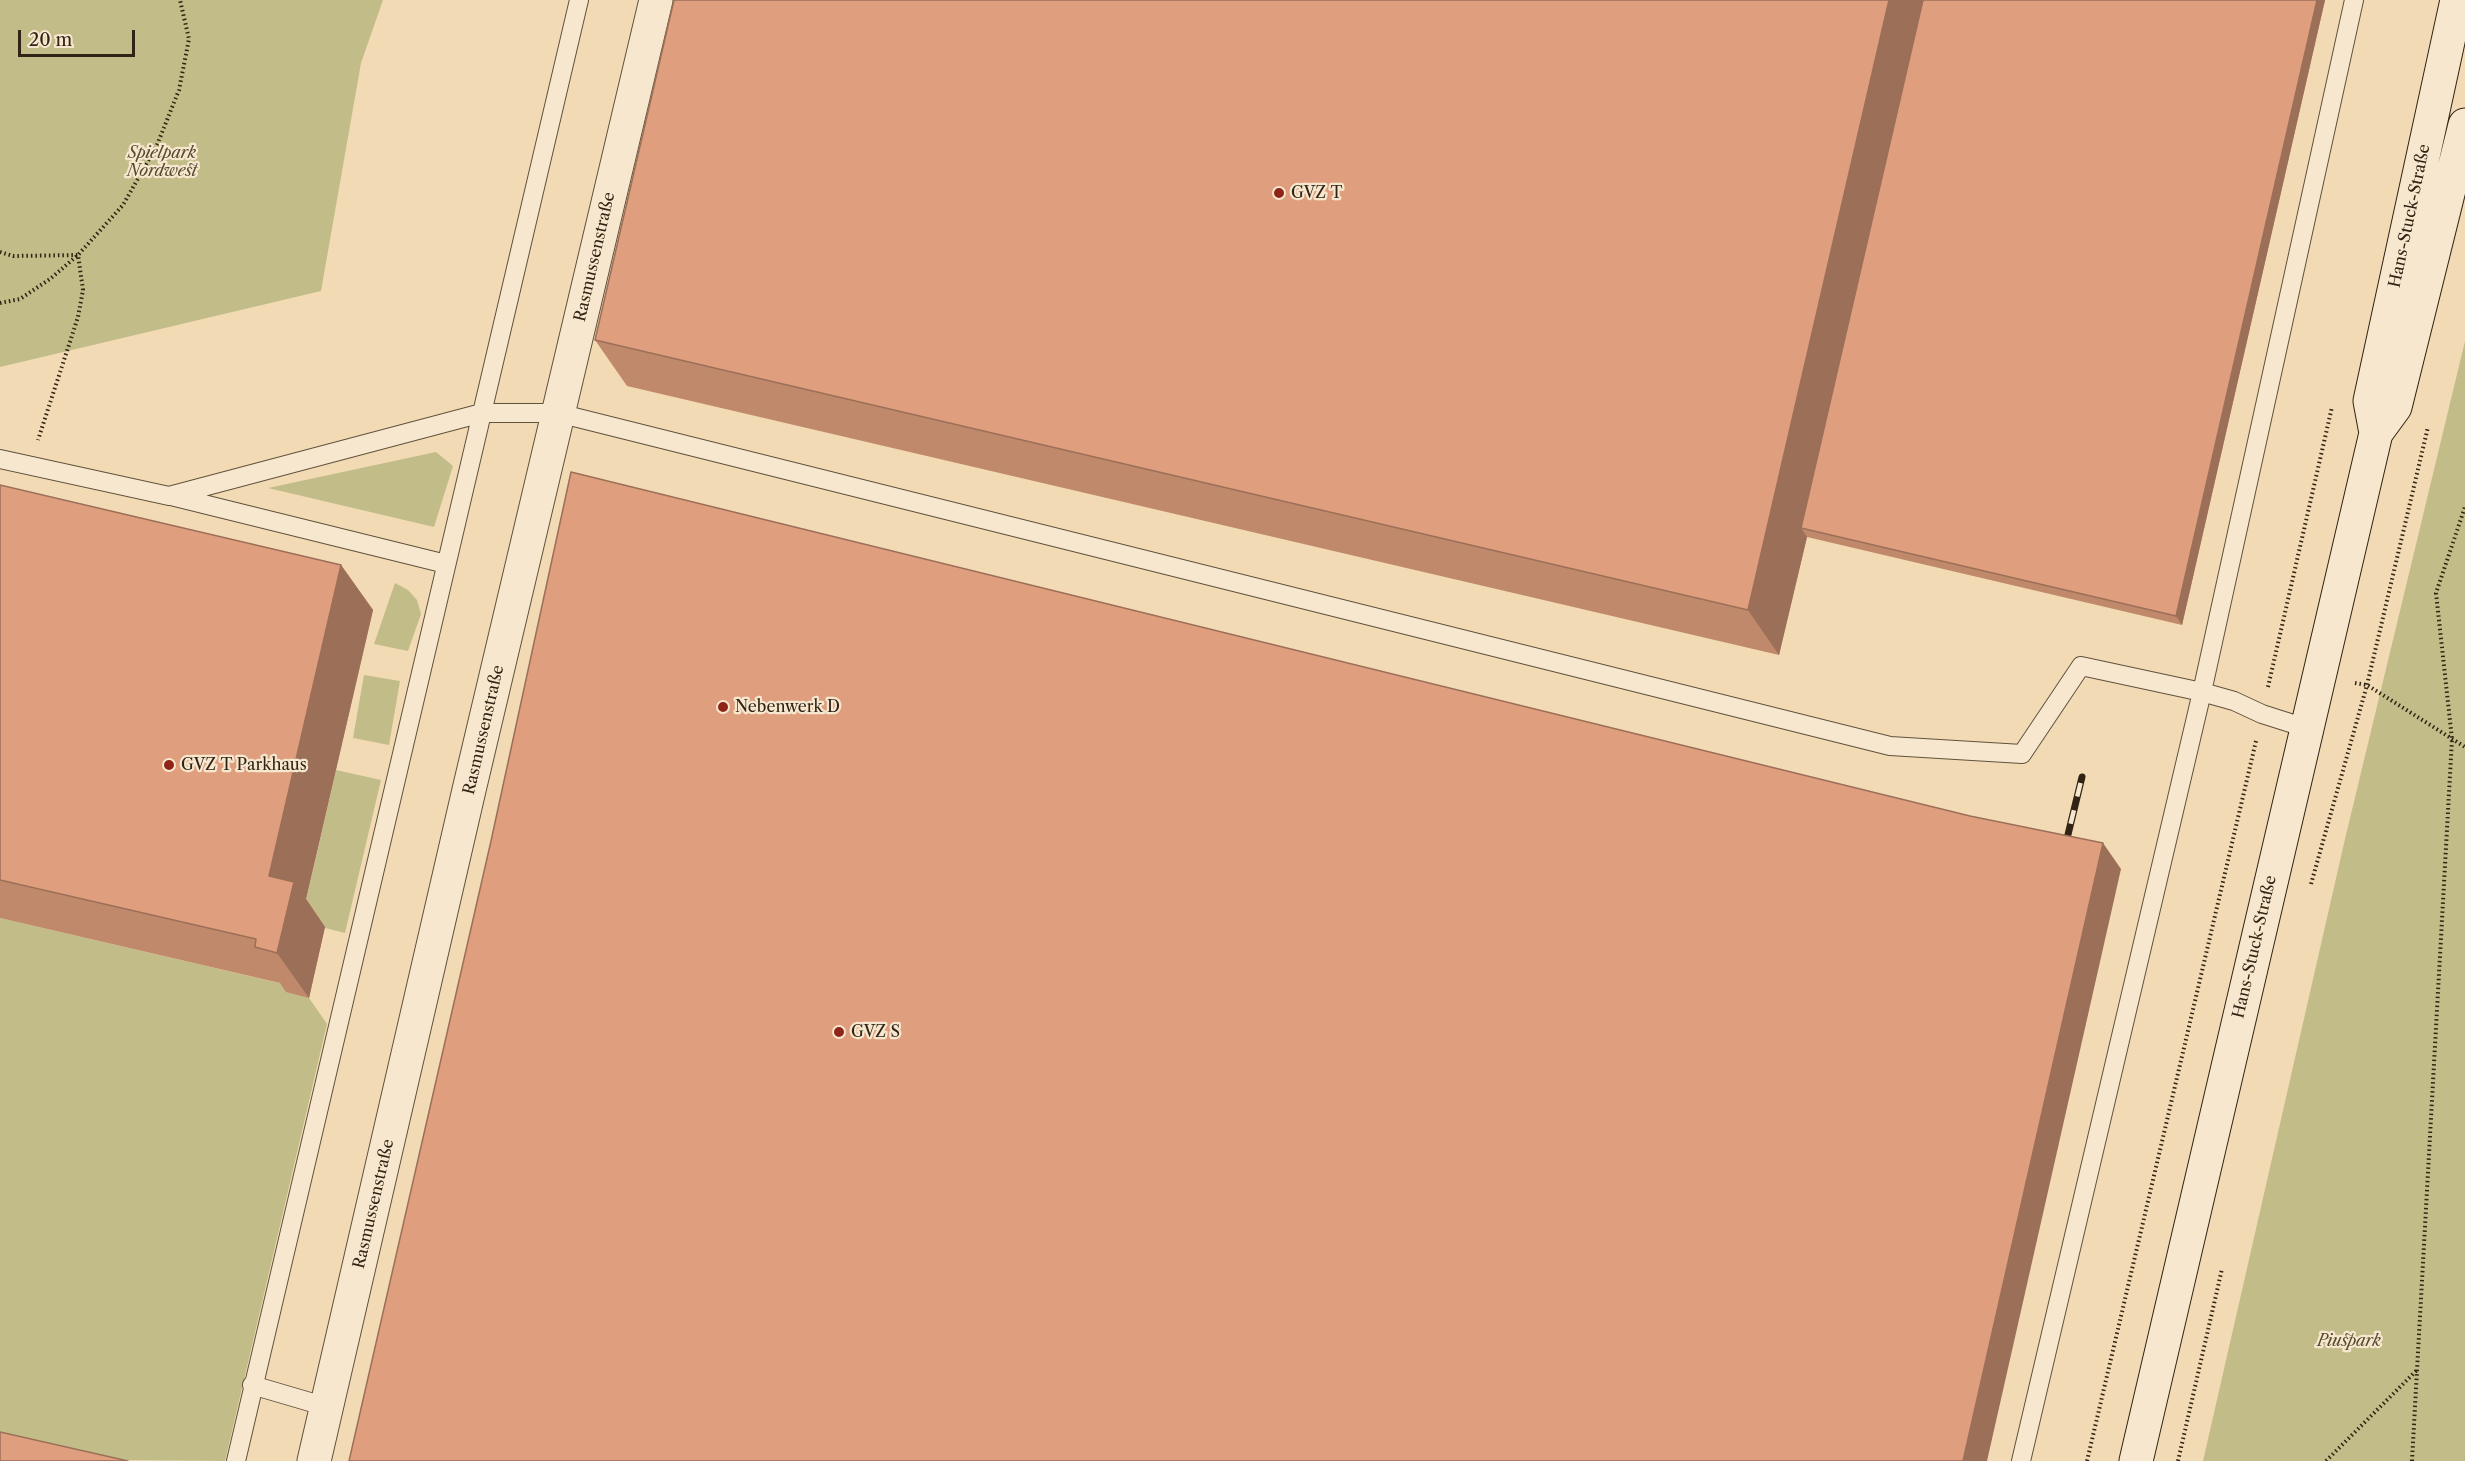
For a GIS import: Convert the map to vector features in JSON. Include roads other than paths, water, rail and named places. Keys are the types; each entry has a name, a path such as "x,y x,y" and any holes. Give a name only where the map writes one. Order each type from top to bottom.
{"main road":[{"name":"Rasmussenstraße","path":"314,1461 656,0"},
{"name":"Hans-Stuck-Straße","path":"2376,433 2370,401 2457,0"},
{"name":"Hans-Stuck-Straße","path":"2136,1461 2376,433 2395,407 2465,125"}],"lane":[{"path":"236,1461 579,0"},
{"path":"2021,1461 2202,692 2354,0"},
{"path":"169,496 482,413 558,413 1890,746 2022,754 2080,666 2202,692 2234,701 2262,714 2306,728"},
{"path":"0,459 169,496 446,564"},
{"path":"252,1385 327,1407"}],"railway":[{"path":"2064,851 2082,777"}],"place":[{"name":"GVZ T","path":"1279,193"},
{"name":"Nebenwerk D","path":"723,707"},
{"name":"GVZ T Parkhaus","path":"169,765"},
{"name":"GVZ S","path":"839,1032"}],"park label":[{"name":"Spielpark Nordwest","path":"162,162"},
{"name":"Piuspark","path":"2349,1341"}]}
